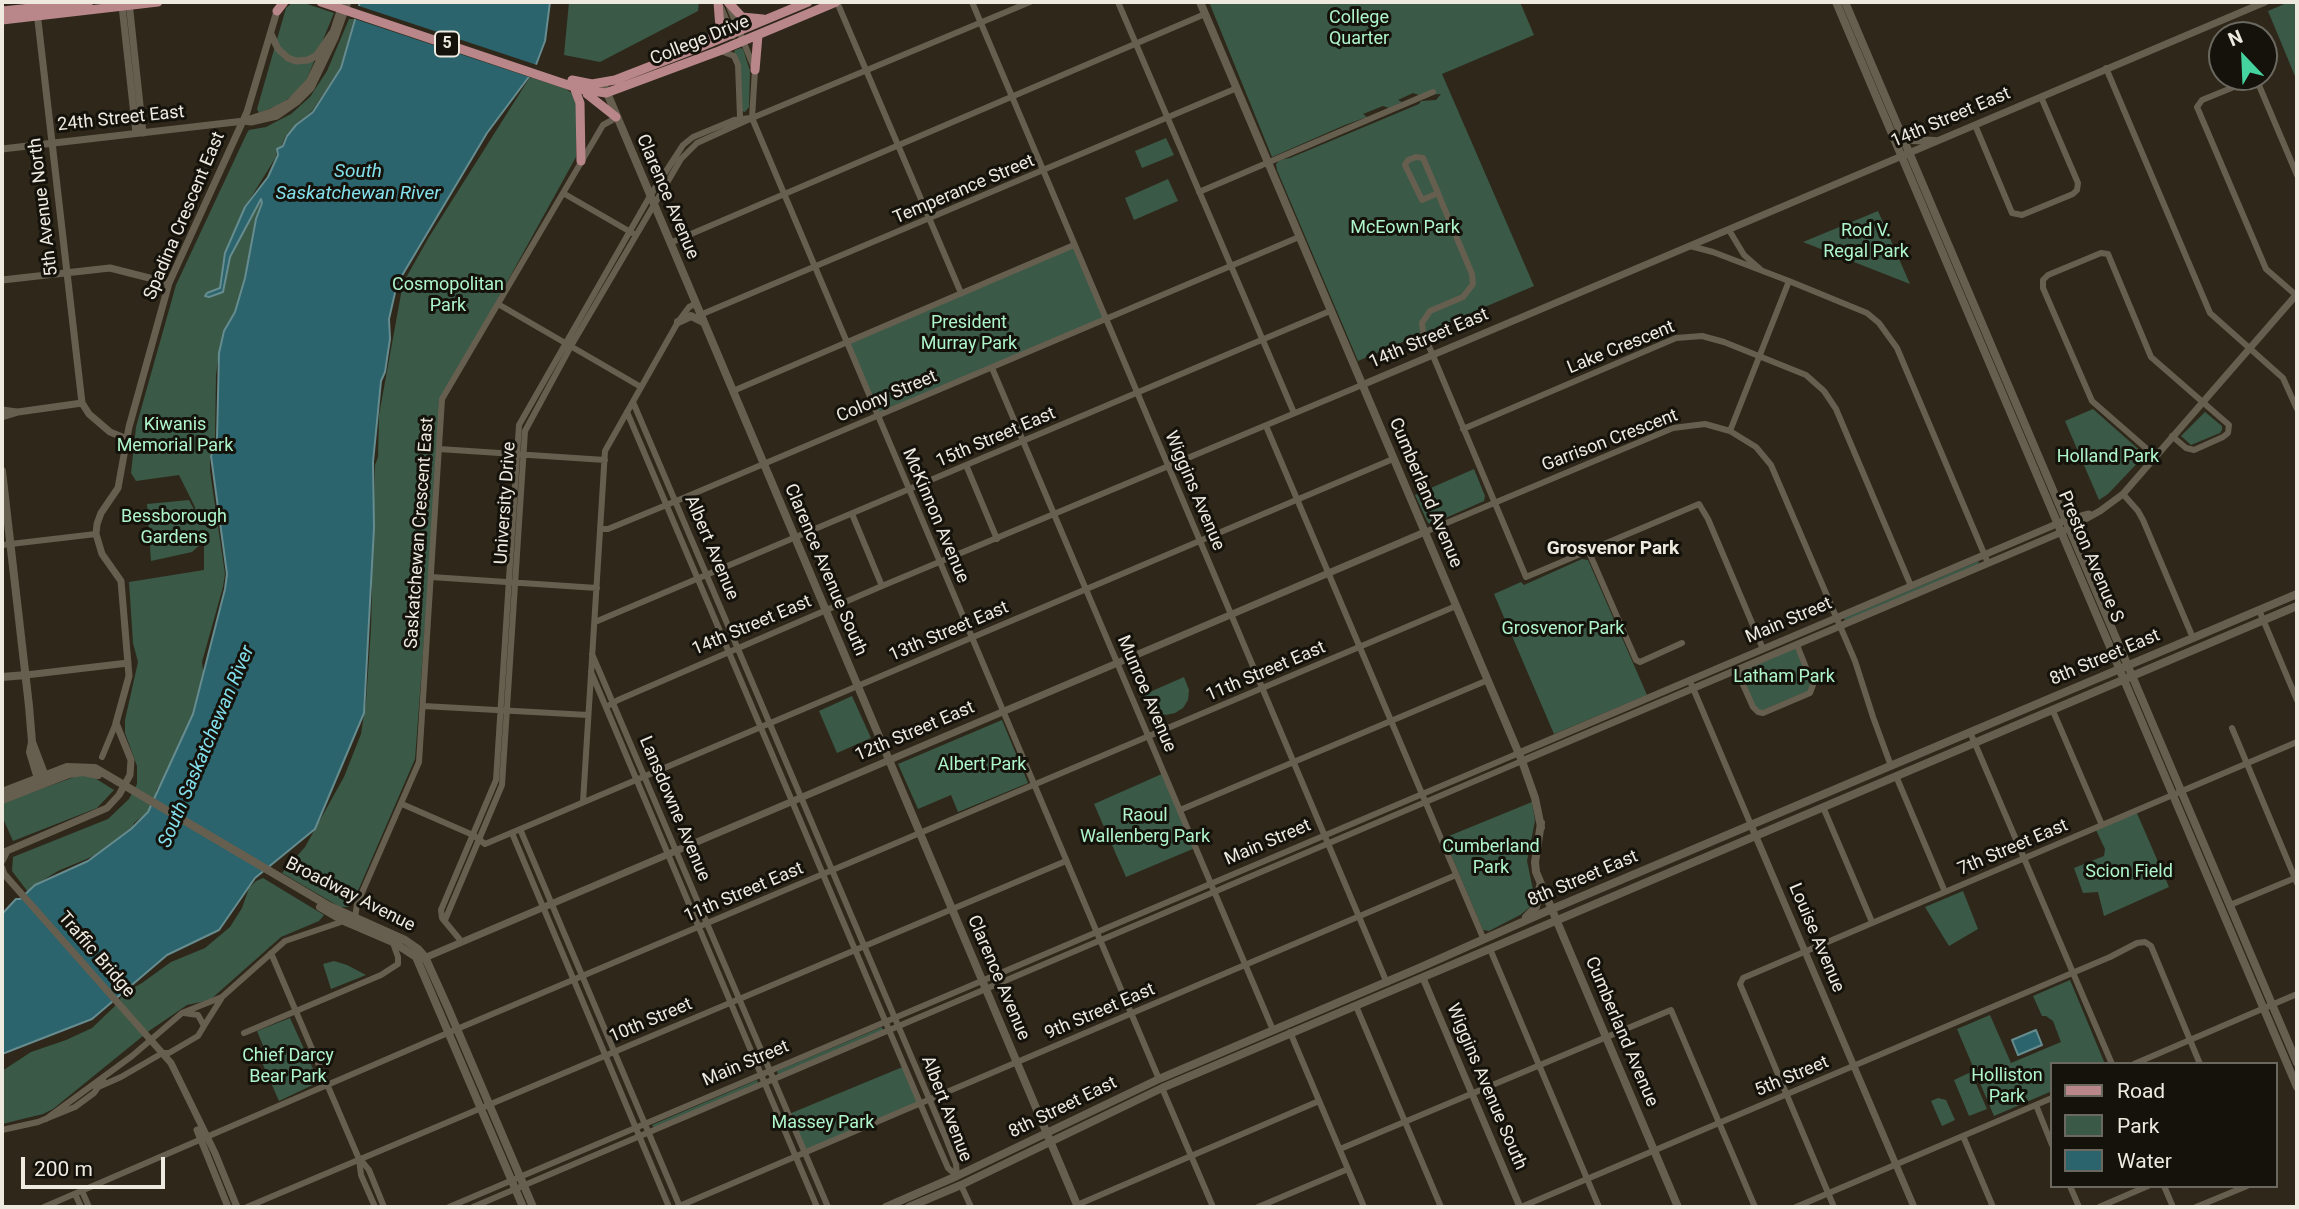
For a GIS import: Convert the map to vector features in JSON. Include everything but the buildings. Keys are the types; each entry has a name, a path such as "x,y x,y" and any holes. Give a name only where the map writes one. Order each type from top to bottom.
{"main road":[{"path":"2,20 89,2"},
{"path":"5,8 37,12 158,2"},
{"path":"277,6 284,2"},
{"name":"5","path":"321,2 575,85"},
{"name":"5","path":"335,2 575,85"},
{"path":"700,47 720,30 718,2"},
{"path":"727,2 744,18 771,18"},
{"name":"College Drive","path":"575,85 603,83 700,47 808,2"},
{"name":"College Drive","path":"575,85 606,93 618,90 836,2"},
{"name":"Cumberland Avenue","path":"1200,2 1520,757 1535,798 1541,827 1535,862 1540,883 1678,1207"},
{"path":"1836,2 1906,154"},
{"path":"1845,2 1891,108 1906,154"},
{"path":"754,70 758,35"},
{"name":"Clarence Avenue","path":"603,83 733,391"},
{"path":"575,85 616,117"},
{"path":"575,85 580,99 582,161"},
{"path":"1891,108 1907,137 1912,140 1935,141"},
{"name":"Preston Avenue S","path":"1906,154 2268,1007 2297,1063"},
{"path":"678,322 691,316 702,319"},
{"name":"Clarence Avenue South","path":"733,391 889,760"},
{"path":"2,471 6,544 26,675 32,742 30,752 42,780"},
{"name":"8th Street East","path":"909,1207 1273,1030 1551,909 2297,594"},
{"name":"8th Street East","path":"1160,1084 1291,1034 2297,606"},
{"path":"2,677 26,675"},
{"path":"1896,776 1894,773 1897,768 1925,752"},
{"name":"Clarence Avenue","path":"889,760 1078,1206"},
{"name":"Broadway Avenue","path":"42,780 67,767 103,775 332,910 405,940 418,949 518,1182 533,1207"},
{"path":"2,792 42,780"},
{"path":"2,800 42,780"},
{"name":"Preston Avenue S","path":"2177,793 2230,905 2297,1087"},
{"path":"1676,869 1683,859 1711,842"},
{"path":"1513,926 1536,907 1540,883"},
{"name":"Broadway Avenue","path":"332,910 344,921 393,942 421,959"},
{"name":"8th Street East","path":"886,1207 959,1181"},
{"name":"Broadway Avenue","path":"518,1182 523,1207"}],"street":[{"path":"244,121 282,107 309,82 332,33 342,2"},
{"path":"244,121 259,121 277,116 307,93 326,59 348,2"},
{"path":"718,2 754,70 752,118 1030,2"},
{"path":"727,2 735,33"},
{"path":"836,2 961,293"},
{"name":"Wiggins Avenue","path":"972,2 1391,991"},
{"path":"1118,2 1294,413"},
{"name":"14th Street East","path":"606,707 882,586 2265,2"},
{"path":"126,4 139,133"},
{"name":"Spadina Crescent East","path":"96,534 101,513 118,488 127,439 169,283 244,121 277,6"},
{"name":"5th Avenue North","path":"37,12 82,403"},
{"path":"670,243 1205,14"},
{"path":"271,34 278,49 296,61 316,56 332,33"},
{"path":"719,51 729,53 737,61 740,117"},
{"path":"2106,68 2210,313 2283,378 2297,409"},
{"path":"2297,174 2258,83 2251,80 2202,100 2197,107 2266,269 2297,295"},
{"name":"Temperance Street","path":"702,319 1237,88"},
{"path":"1199,192 1433,92"},
{"path":"1975,125 2012,213 2022,215 2073,194 2078,183 2041,97"},
{"name":"Saskatchewan Crescent East","path":"355,918 357,904 419,762 442,399 603,125 616,117"},
{"name":"University Drive","path":"461,941 442,918 441,910 476,837 496,780 504,711 520,455 519,425 688,139 740,117 752,118"},
{"name":"University Drive","path":"651,201 688,149 752,118"},
{"name":"McKinnon Avenue","path":"752,118 1213,1207"},
{"name":"24th Street East","path":"2,149 244,121"},
{"path":"1438,194 1422,200 1405,165 1408,160 1423,158 1438,194 1473,280 1466,295 1433,309 1425,317 1422,329 1526,577 1694,505 1702,506 1763,649"},
{"path":"563,193 633,233"},
{"path":"1729,230 1744,255 1768,273"},
{"name":"Colony Street","path":"600,529 608,529 667,505 1299,236"},
{"path":"733,391 1074,245"},
{"path":"1689,246 1713,252 1867,313 1889,335 1986,559"},
{"path":"2155,456 2092,401 2043,288 2043,280 2048,275 2101,253 2108,254 2151,357 2229,425 2228,433 2194,450 2186,448 2172,436"},
{"path":"2,280 116,269 169,283"},
{"path":"1730,431 1789,281"},
{"name":"Main Street","path":"1692,685 1737,671 2100,511 2123,494 2297,295"},
{"path":"498,304 641,387"},
{"path":"583,802 607,444 678,322 689,307 695,304"},
{"name":"15th Street East","path":"594,622 1330,311"},
{"name":"Lake Crescent","path":"1462,429 1676,338 1702,336 1760,356 1806,375 1830,399 1911,586"},
{"name":"Munroe Avenue","path":"992,368 1273,1030"},
{"name":"Albert Avenue","path":"633,402 895,1018 956,1164 959,1181 971,1207"},
{"path":"2,417 18,412 82,403 89,414 110,432 127,439"},
{"path":"2,410 18,412"},
{"name":"Albert Avenue","path":"627,412 948,1168 959,1181"},
{"name":"Garrison Crescent","path":"1424,532 1673,428 1705,424 1730,431 1756,447 1771,465 1855,661 1891,766"},
{"path":"1266,426 1484,940"},
{"path":"439,449 605,460"},
{"name":"13th Street East","path":"476,837 485,844 512,833 1393,459"},
{"path":"966,465 997,539"},
{"path":"2123,494 2143,520 2193,638"},
{"path":"852,514 882,586"},
{"name":"12th Street East","path":"421,959 1424,532"},
{"path":"6,544 96,534 102,554 121,581 129,676 116,723 102,757"},
{"path":"1588,550 1636,660 1640,662 1682,643"},
{"name":"Main Street","path":"472,1207 518,1182 645,1124 771,1071 888,1026 898,1026 1097,933 1325,835 1692,685 1763,649 1911,586 1986,559"},
{"path":"431,577 597,588"},
{"name":"11th Street East","path":"44,1207 1456,606"},
{"path":"2259,610 2297,700"},
{"path":"1737,671 1753,707 1758,712 1763,713 1810,693 1814,685 1797,645"},
{"name":"Lansdowne Avenue","path":"592,654 828,1207"},
{"path":"26,675 128,663"},
{"name":"Lansdowne Avenue","path":"591,672 817,1207"},
{"path":"1180,810 1488,680"},
{"name":"Louise Avenue","path":"1692,685 1914,1207"},
{"path":"423,706 588,715"},
{"path":"2053,710 2102,825"},
{"path":"2,861 5,852 93,815 114,801 128,781 132,765 116,723"},
{"path":"2230,905 2296,880 2232,728"},
{"path":"1970,732 2111,1062"},
{"name":"7th Street East","path":"1787,1095 1740,984 1741,980 2297,742"},
{"name":"Main Street","path":"449,1207 639,1136 774,1079 888,1026 895,1018 1100,941 1426,804 1520,757"},
{"path":"1896,776 1945,892"},
{"path":"402,804 476,837"},
{"path":"1823,807 1872,922"},
{"path":"520,829 679,1207"},
{"path":"512,833 669,1207"},
{"name":"10th Street","path":"247,1207 1066,860"},
{"name":"Traffic Bridge","path":"3,872 158,1051 174,1076 203,1138"},
{"name":"9th Street East","path":"679,1207 1456,875"},
{"path":"325,926 332,910 357,904"},
{"path":"2,1130 46,1119 82,1103 98,1088 121,1077 158,1051 169,1053 198,1036 222,997 285,941 344,921"},
{"path":"244,1033 381,975 398,964 393,942"},
{"name":"5th Street","path":"1521,1207 2073,973 2137,943 2151,946 2190,1040"},
{"path":"1490,949 1599,1207"},
{"path":"271,953 329,1085 359,1159 361,1175 376,1207"},
{"name":"Wiggins Avenue South","path":"1423,978 1521,1207"},
{"path":"2139,1062 2297,994"},
{"path":"46,1119 132,1056 182,1013 222,997"},
{"path":"1356,1006 1441,1207"},
{"path":"1340,1149 1671,1010 1755,1207"},
{"path":"182,1013 198,1015 204,1026"},
{"path":"1287,1024 1364,1207"},
{"path":"2190,1040 2199,1062"},
{"path":"98,1088 104,1076"},
{"path":"88,1088 98,1088"},
{"path":"1787,1095 1834,1207"},
{"path":"1796,1207 2050,1099"},
{"path":"1078,1206 1319,1101"},
{"path":"2036,1105 2050,1139"},
{"path":"1962,1136 1993,1207"},
{"path":"203,1138 229,1207"},
{"path":"203,1138 237,1207"},
{"path":"359,1159 369,1170 384,1207"},
{"path":"1258,1207 1348,1169"},
{"path":"2071,1188 2079,1207"},
{"path":"2099,1207 2143,1188"},
{"path":"2165,1188 2173,1207"},
{"path":"2196,1207 2242,1188"},
{"path":"79,1192 81,1207"},
{"path":"79,1192 89,1207"}],"green space":[{"path":"293,2 334,13 306,81 281,104 259,113 257,109 286,8"},
{"path":"569,2 699,2 698,11 600,62 564,55"},
{"path":"1209,2 1520,2 1534,35 1442,74 1534,286 1358,361 1276,164 1421,101 1436,100 1441,94 1413,93 1389,108 1383,106 1363,114 1367,117 1272,157"},
{"path":"2289,2 2297,2 2297,81 2278,35 2278,21 2272,21 2268,11"},
{"path":"349,19 354,19 341,67 312,111 295,125 277,149 276,157 245,207 225,253 220,288 207,293 223,292 230,257 261,199 245,278 235,312 224,331 216,375 215,438 210,456 210,471 225,574 202,662 204,678 197,702 174,760 156,791 157,795 148,812 134,823 131,829 96,855 58,871 28,892 12,871 13,857 108,819 129,799 137,784 137,766 125,733 125,720 138,662 133,643 129,582 204,570 204,541 201,530 203,542 192,552 151,561 147,504 189,500 200,521 179,475 136,481 131,473 136,427 176,285 247,133 291,114 310,97 327,71"},
{"path":"741,48 750,71 749,107 745,112 742,111 734,53"},
{"name":"Cosmopolitan Park","path":"530,77 566,89 576,96 576,157 442,400 415,759 357,893 348,907 340,907 282,873 305,847 344,777 361,734 371,629 369,550 373,539 379,415 403,283"},
{"path":"1166,138 1174,155 1142,168 1135,151"},
{"path":"1168,179 1178,201 1134,220 1125,198"},
{"name":"Rod V. Regal Park","path":"1878,211 1910,284 1803,242"},
{"name":"President Murray Park","path":"1074,245 1105,319 878,416 846,342"},
{"name":"Holland Park","path":"2093,409 2145,455 2099,500 2065,421"},
{"path":"2205,412 2222,426 2222,430 2191,445 2181,436"},
{"path":"1474,469 1485,496 1484,501 1432,524 1428,523 1415,495"},
{"name":"Grosvenor Park","path":"1582,559 1588,560 1647,695 1554,734 1494,594 1521,582 1524,585"},
{"path":"1979,561 1978,565 1845,621 1844,618"},
{"name":"Latham Park","path":"1797,645 1813,689 1758,712 1737,671"},
{"path":"1184,677 1189,690 1188,700 1183,708 1166,715 1149,707 1143,695"},
{"path":"852,696 871,738 837,753 819,711"},
{"name":"Albert Park","path":"1002,720 1028,783 958,812 951,795 918,809 898,764"},
{"name":"Raoul Wallenberg Park","path":"1164,773 1195,848 1126,877 1094,804"},
{"path":"80,775 90,775 114,790 97,808 13,841 2,816 2,803"},
{"name":"Cumberland Park","path":"1532,802 1535,821 1527,861 1535,899 1520,915 1489,931 1483,930 1444,838"},
{"name":"Scion Field","path":"2136,811 2169,887 2104,916 2098,892 2083,893 2074,868 2104,856 2105,849 2095,828"},
{"path":"263,878 324,915 319,921 281,937 210,1000 187,1005 149,1031 53,1109 2,1124 2,1071 31,1052 92,1028 124,993 171,962 205,948 230,927 242,908 249,888"},
{"path":"1963,891 1978,929 1949,946 1925,907"},
{"path":"334,961 366,975 331,989 323,964"},
{"name":"Holliston Park","path":"2070,980 2104,1062 2050,1062 2050,1092 1994,1116 1957,1029 1990,1015 2011,1063 2061,1042 2053,1021 2042,1016 2033,996"},
{"name":"Chief Darcy Bear Park","path":"290,1018 319,1082 279,1101 257,1051 264,1048 257,1031"},
{"path":"882,1027 883,1030 778,1075 777,1071"},
{"name":"Massey Park","path":"905,1066 920,1103 805,1153 789,1114"},
{"path":"1971,1072 1987,1109 1969,1116 1954,1080"},
{"path":"757,1080 758,1083 654,1128 652,1125"},
{"path":"1938,1098 1946,1100 1955,1120 1942,1126 1931,1101"}],"water":[{"name":"South Saskatchewan River","path":"360,2 550,2 545,41 534,70 487,133 397,284 389,319 390,339 381,381 373,462 374,528 364,713 315,829 255,878 219,930 167,955 92,1019 2,1054 2,914 35,885 88,861 131,829 148,812 193,714 227,574 211,456 217,439 219,353 224,331 235,312 245,278 261,199 230,257 223,292 205,296 220,288 225,253 245,207 268,177 278,155 277,149 283,146 296,125 313,112 341,68"},
{"path":"2036,1030 2042,1045 2018,1055 2012,1040"}],"pier":[{"path":"356,5 540,66 532,78 352,18"}],"district":[{"name":"Grosvenor Park","path":"1613,549"}],"park label":[{"name":"College Quarter","path":"1359,28"},
{"name":"McEown Park","path":"1405,228"},
{"name":"Kiwanis Memorial Park","path":"175,436"},
{"name":"Bessborough Gardens","path":"174,527"}]}
